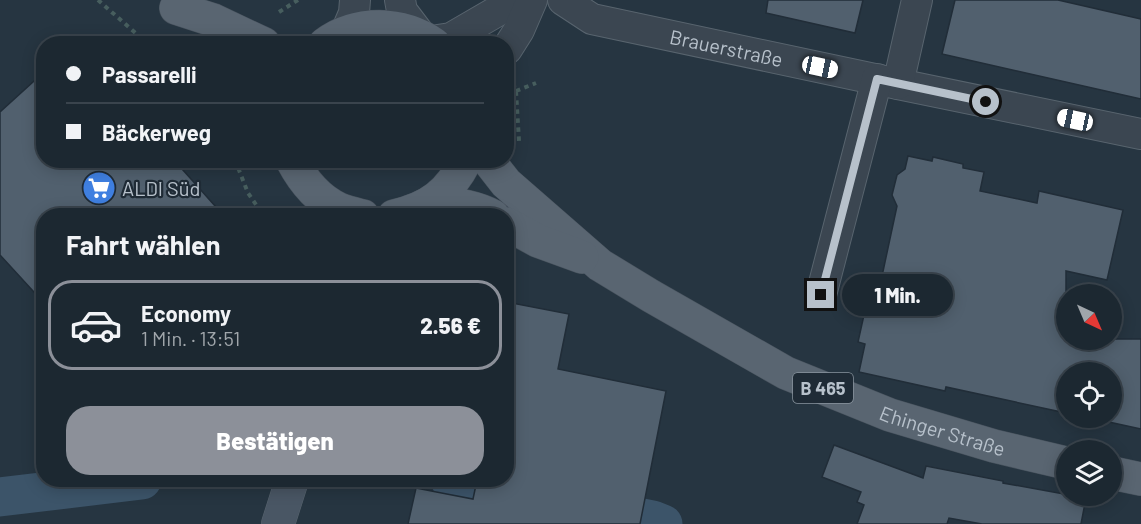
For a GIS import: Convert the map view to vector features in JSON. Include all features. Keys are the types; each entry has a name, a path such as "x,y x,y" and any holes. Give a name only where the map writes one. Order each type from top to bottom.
{"main road":[{"path":"172,4 213,20 269,29"},
{"path":"172,4 194,36"},
{"path":"341,36 366,27 385,26 420,36"},
{"path":"296,168 320,206"},
{"path":"420,208 432,202 447,189 462,168"},
{"name":"Ehinger Straße","path":"494,168 506,183 549,218 600,265"},
{"path":"432,202 455,203 472,208"},
{"name":"Ehinger Straße","path":"514,228 538,241 600,265 786,373 890,415 994,446 1056,461"},
{"path":"1122,475 1141,479"}],"street":[{"path":"337,36 354,13 355,0"},
{"path":"400,0 402,11 425,36"},
{"path":"454,36 501,9 522,0"},
{"path":"514,38 532,0"},
{"name":"Brauerstraße","path":"563,0 592,19 1141,134"},
{"path":"821,295 887,82 917,0"}],"path":[{"path":"98,0 139,36"},
{"path":"269,29 298,0"},
{"path":"516,90 536,83"},
{"path":"238,168 248,193 258,208"}],"building":[{"path":"768,0 863,0 855,33 766,13"},
{"path":"955,0 1058,0 1141,19 1141,99 942,54"},
{"name":"ALDI Süd","path":"36,79 36,168 181,168 217,208 36,208 36,294 0,255 0,112"},
{"path":"908,156 932,161 933,157 963,164 963,168 984,172 980,191 1037,203 1039,191 1123,210 1107,280 1066,271 1066,284 1056,284 1056,350 1122,350 1122,339 1141,339 1141,429 1122,425 1122,362 1056,362 1056,411 946,387 945,391 859,372 865,344 858,342 873,274 882,276 897,206 892,195 897,175 905,169"},
{"path":"514,303 569,314 558,369 666,391 640,524 408,524 416,488 473,499 476,487 514,487"},
{"path":"834,445 923,478 926,466 1056,493 1056,506 1084,506 1081,524 982,524 949,518 947,524 857,524 864,505 857,502 861,492 822,477"}],"waterway":[{"path":"0,497 84,487"},
{"path":"486,487 528,495"},
{"path":"588,507 663,524"}],"place":[{"name":"ALDI Süd","path":"99,188"}],"route":[{"path":"821,295 877,79 986,102"}]}
